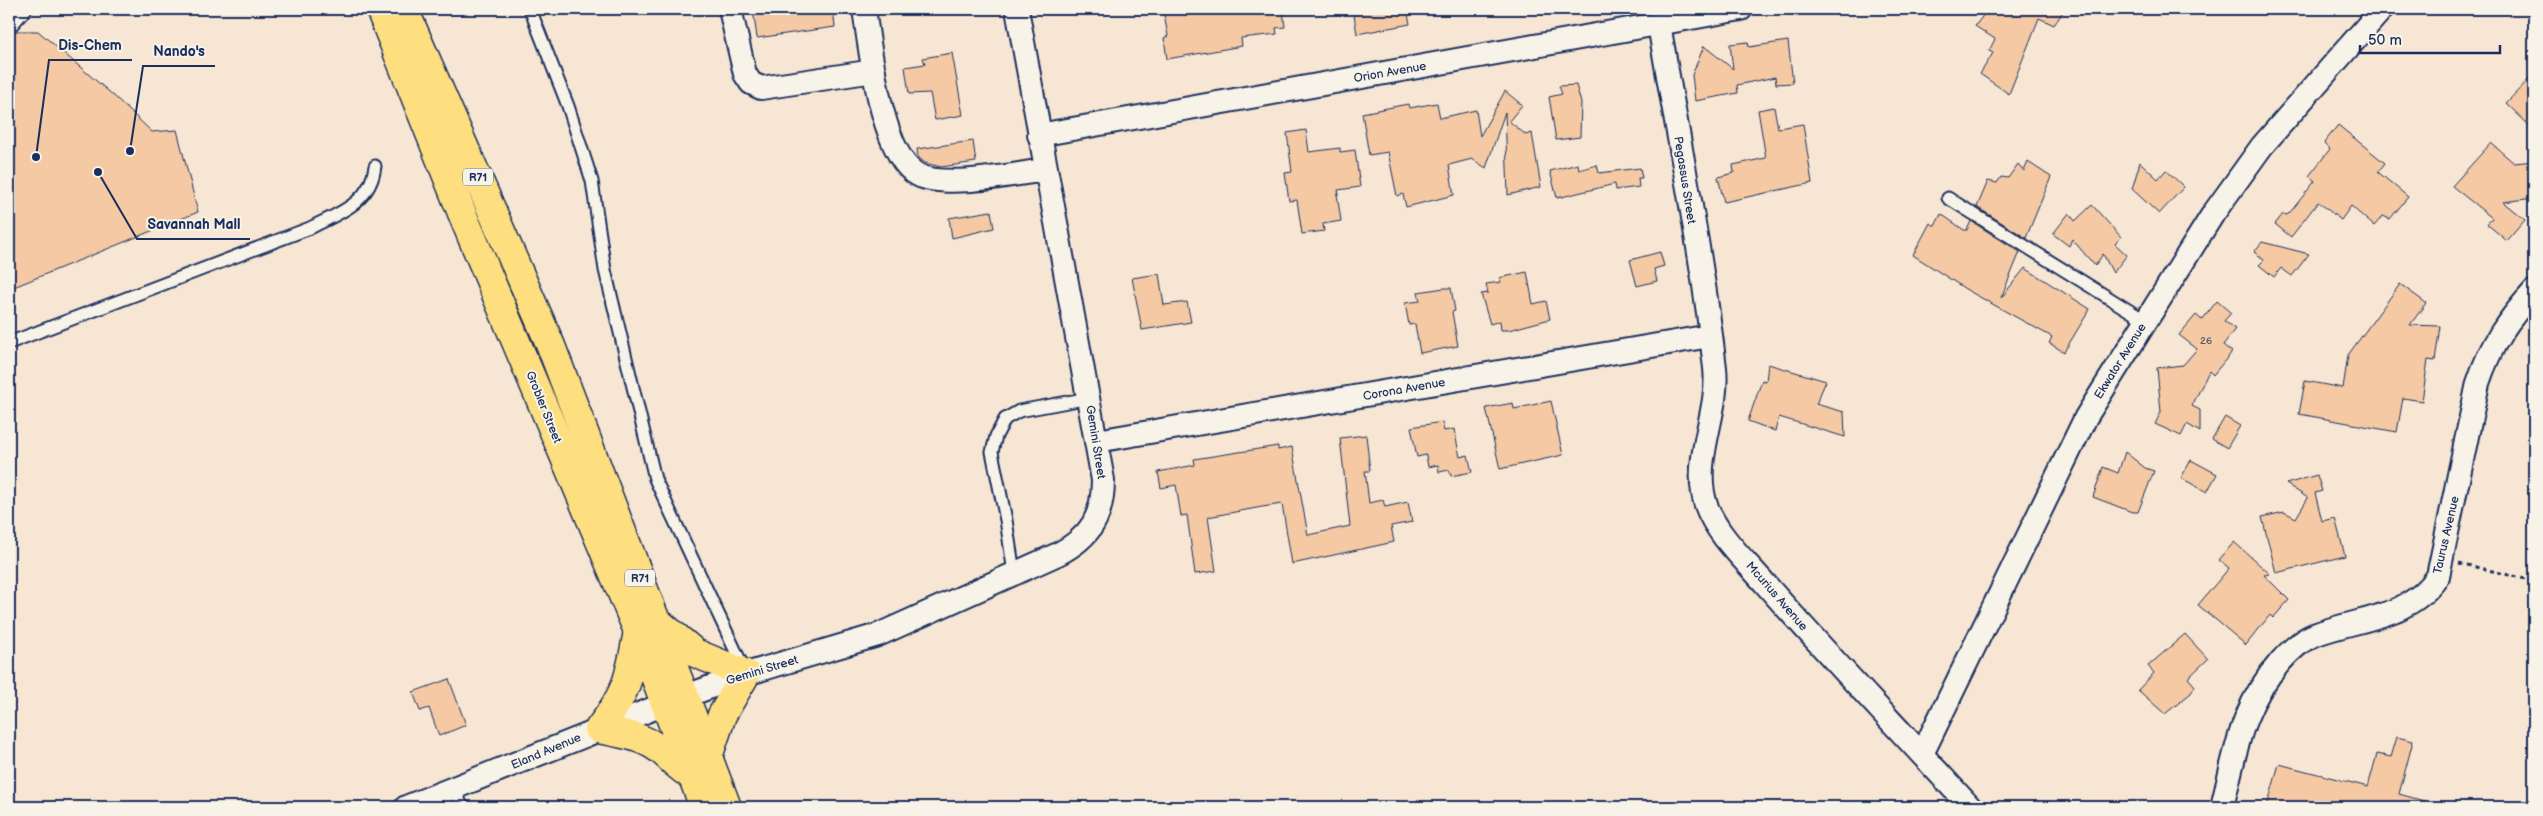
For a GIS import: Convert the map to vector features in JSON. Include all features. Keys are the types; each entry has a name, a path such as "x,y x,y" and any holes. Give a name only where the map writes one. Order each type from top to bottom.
{"main road":[{"name":"Grobler Street","path":"380,9 466,223 647,625"},
{"name":"Grobler Street","path":"404,9 551,346 647,625 700,767 704,807"},
{"path":"647,625 694,653 746,674 722,715 700,767 679,768 663,752 648,742 599,729 617,706 628,682 647,625"},
{"name":"Grobler Street","path":"700,767 727,807"}],"street":[{"path":"730,9 745,74 751,83 761,88 874,71"},
{"path":"864,9 874,71 888,132 900,156 910,170 918,176 951,182 1046,170"},
{"name":"Gemini Street","path":"676,699 746,674 878,635 1074,546 1087,534 1103,502 1103,480 1097,441 1017,9"},
{"name":"Orion Avenue","path":"1039,135 1741,9"},
{"name":"Ekwator Avenue","path":"1922,754 2057,473 2086,417 2213,214 2262,146 2382,9"},
{"name":"Pegassus Street","path":"1660,24 1710,336"},
{"name":"Taurus Avenue","path":"2222,807 2242,726 2251,702 2273,670 2290,651 2312,636 2400,609 2423,596 2438,576 2478,383 2484,364 2493,344 2510,318 2534,291"},
{"name":"Corona Avenue","path":"1097,441 1710,336"},
{"name":"Mcurius Avenue","path":"1710,336 1715,371 1702,477 1706,504 1710,513 1724,535 1798,621 1970,807"},
{"name":"Eland Avenue","path":"406,807 458,798 599,729 676,699"}],"lane":[{"path":"9,28 26,9"},
{"path":"530,9 568,106 592,180 605,270 655,479 746,674"},
{"path":"9,343 310,228 349,208 364,197 371,183 375,166"},
{"path":"1948,198 2146,321"},
{"path":"1014,573 992,452 996,436 1006,419 1020,411 1089,398"}],"path":[{"path":"2442,559 2534,581"}],"building":[{"path":"753,9 833,9 835,27 757,38"},
{"path":"1163,9 1283,9 1285,27 1276,28 1277,34 1241,38 1242,46 1167,59 1164,38 1168,36"},
{"path":"1353,9 1407,9 1410,24 1357,34"},
{"path":"1988,9 2065,9 2054,25 2039,18 2009,94 1980,74 1993,53 1989,51 1995,39 1975,26"},
{"path":"16,31 38,31 114,96 152,132 177,130 198,212 9,289 9,35"},
{"path":"1788,41 1793,83 1776,84 1775,77 1737,85 1738,93 1695,101 1692,75 1704,46 1733,69 1730,44 1748,42 1749,47"},
{"path":"952,53 963,115 935,120 930,93 909,94 905,67 925,64 923,58"},
{"path":"2534,74 2534,130 2506,103"},
{"path":"1576,85 1581,103 1580,137 1556,140 1549,97 1562,94 1559,86"},
{"path":"1505,91 1522,105 1509,121 1526,135 1532,133 1541,187 1508,195 1505,112 1486,168 1472,159 1449,165 1454,195 1406,207 1403,194 1397,196 1388,152 1369,155 1362,113 1408,104 1409,108 1437,103 1440,118 1476,110 1480,136"},
{"path":"1774,107 1778,128 1803,124 1812,183 1724,202 1718,177 1734,173 1733,165 1766,158 1758,110"},
{"path":"2338,125 2385,163 2378,172 2408,197 2390,219 2383,216 2374,226 2351,206 2341,220 2318,202 2291,237 2275,224 2283,214 2287,215 2292,210 2315,181 2309,176 2330,149 2324,143"},
{"path":"1306,130 1309,152 1340,148 1340,152 1355,150 1360,187 1338,190 1341,221 1323,224 1324,231 1302,234 1297,200 1289,201 1285,173 1292,172 1287,133"},
{"path":"973,141 976,162 941,167 925,163 918,157 917,149"},
{"path":"2491,143 2514,163 2534,161 2534,198 2503,202 2525,220 2507,241 2487,224 2492,218 2452,186"},
{"path":"2028,162 2051,177 2026,238 1977,207 1988,181 1997,183 2001,177 2008,178 2018,164 2024,171"},
{"path":"2140,162 2158,179 2166,170 2184,187 2159,214 2132,189"},
{"path":"1578,164 1579,170 1597,165 1599,173 1640,168 1642,178 1638,178 1639,187 1616,190 1615,184 1557,198 1550,171"},
{"path":"2092,205 2121,237 2115,244 2127,255 2113,273 2103,254 2095,266 2072,239 2069,246 2053,234 2069,213 2075,221"},
{"path":"991,211 994,228 952,238 949,218"},
{"path":"1941,214 1964,230 1967,230 1971,221 2020,252 2001,298 2025,268 2090,309 2064,352 2049,343 2052,337 1967,290 1913,255 1930,223 1935,226"},
{"path":"2262,242 2309,254 2292,276 2281,268 2274,277 2259,265 2264,260 2254,252"},
{"path":"1660,252 1664,266 1654,269 1657,281 1637,286 1630,260"},
{"path":"1527,272 1533,304 1546,301 1550,319 1509,330 1501,330 1500,321 1490,324 1481,294 1488,293 1486,284 1501,282 1499,278"},
{"path":"1159,274 1164,305 1187,302 1191,322 1142,330 1132,278"},
{"path":"2400,284 2426,303 2410,325 2440,326 2435,361 2428,360 2422,401 2403,398 2397,432 2299,414 2305,381 2343,388 2348,355"},
{"path":"1451,288 1455,311 1452,312 1458,346 1420,353 1415,324 1409,325 1405,303 1420,301 1418,292"},
{"path":"2217,301 2231,313 2224,321 2235,329 2223,345 2232,352 2213,375 2209,371 2192,406 2200,410 2200,432 2187,424 2181,436 2155,424 2161,412 2157,368 2183,365 2197,349 2179,335 2196,315 2202,320"},
{"path":"1768,364 1826,381 1816,404 1844,412 1845,437 1779,417 1775,431 1748,421 1762,380 1766,381"},
{"path":"1551,401 1563,455 1500,469 1486,408 1513,403 1514,409"},
{"path":"2225,417 2240,426 2227,448 2212,439"},
{"path":"1442,422 1444,431 1454,429 1460,457 1468,455 1472,472 1451,476 1449,470 1439,472 1438,465 1428,467 1426,455 1417,457 1411,427"},
{"path":"1366,435 1370,471 1365,471 1369,503 1383,500 1385,507 1408,502 1412,522 1391,526 1394,542 1292,564 1282,504 1262,507 1208,517 1216,571 1195,574 1187,515 1181,516 1176,485 1161,488 1158,472 1195,465 1194,459 1278,446 1278,450 1292,447 1308,535 1350,526 1340,438"},
{"path":"2125,452 2145,468 2154,471 2138,512 2132,512 2093,497 2103,467 2118,473"},
{"path":"2191,460 2217,474 2207,492 2181,478"},
{"path":"2317,475 2322,491 2315,493 2322,521 2335,518 2345,556 2276,573 2262,517 2284,512 2296,518 2308,498 2286,484"},
{"path":"2234,542 2270,574 2264,575 2289,600 2273,618 2270,615 2246,645 2198,605 2229,568 2219,560"},
{"path":"2185,634 2208,659 2188,678 2195,686 2191,693 2165,714 2138,690 2154,673 2148,666"},
{"path":"449,679 466,725 439,736 429,708 420,711 413,692"},
{"path":"2397,737 2413,741 2399,794 2431,803 2430,807 2267,807 2279,764 2368,787 2377,754 2391,757"}],"place":[{"name":"Nando's","path":"130,151"},
{"name":"Dis-Chem","path":"36,157"},
{"name":"Savannah Mall","path":"98,172"}]}
